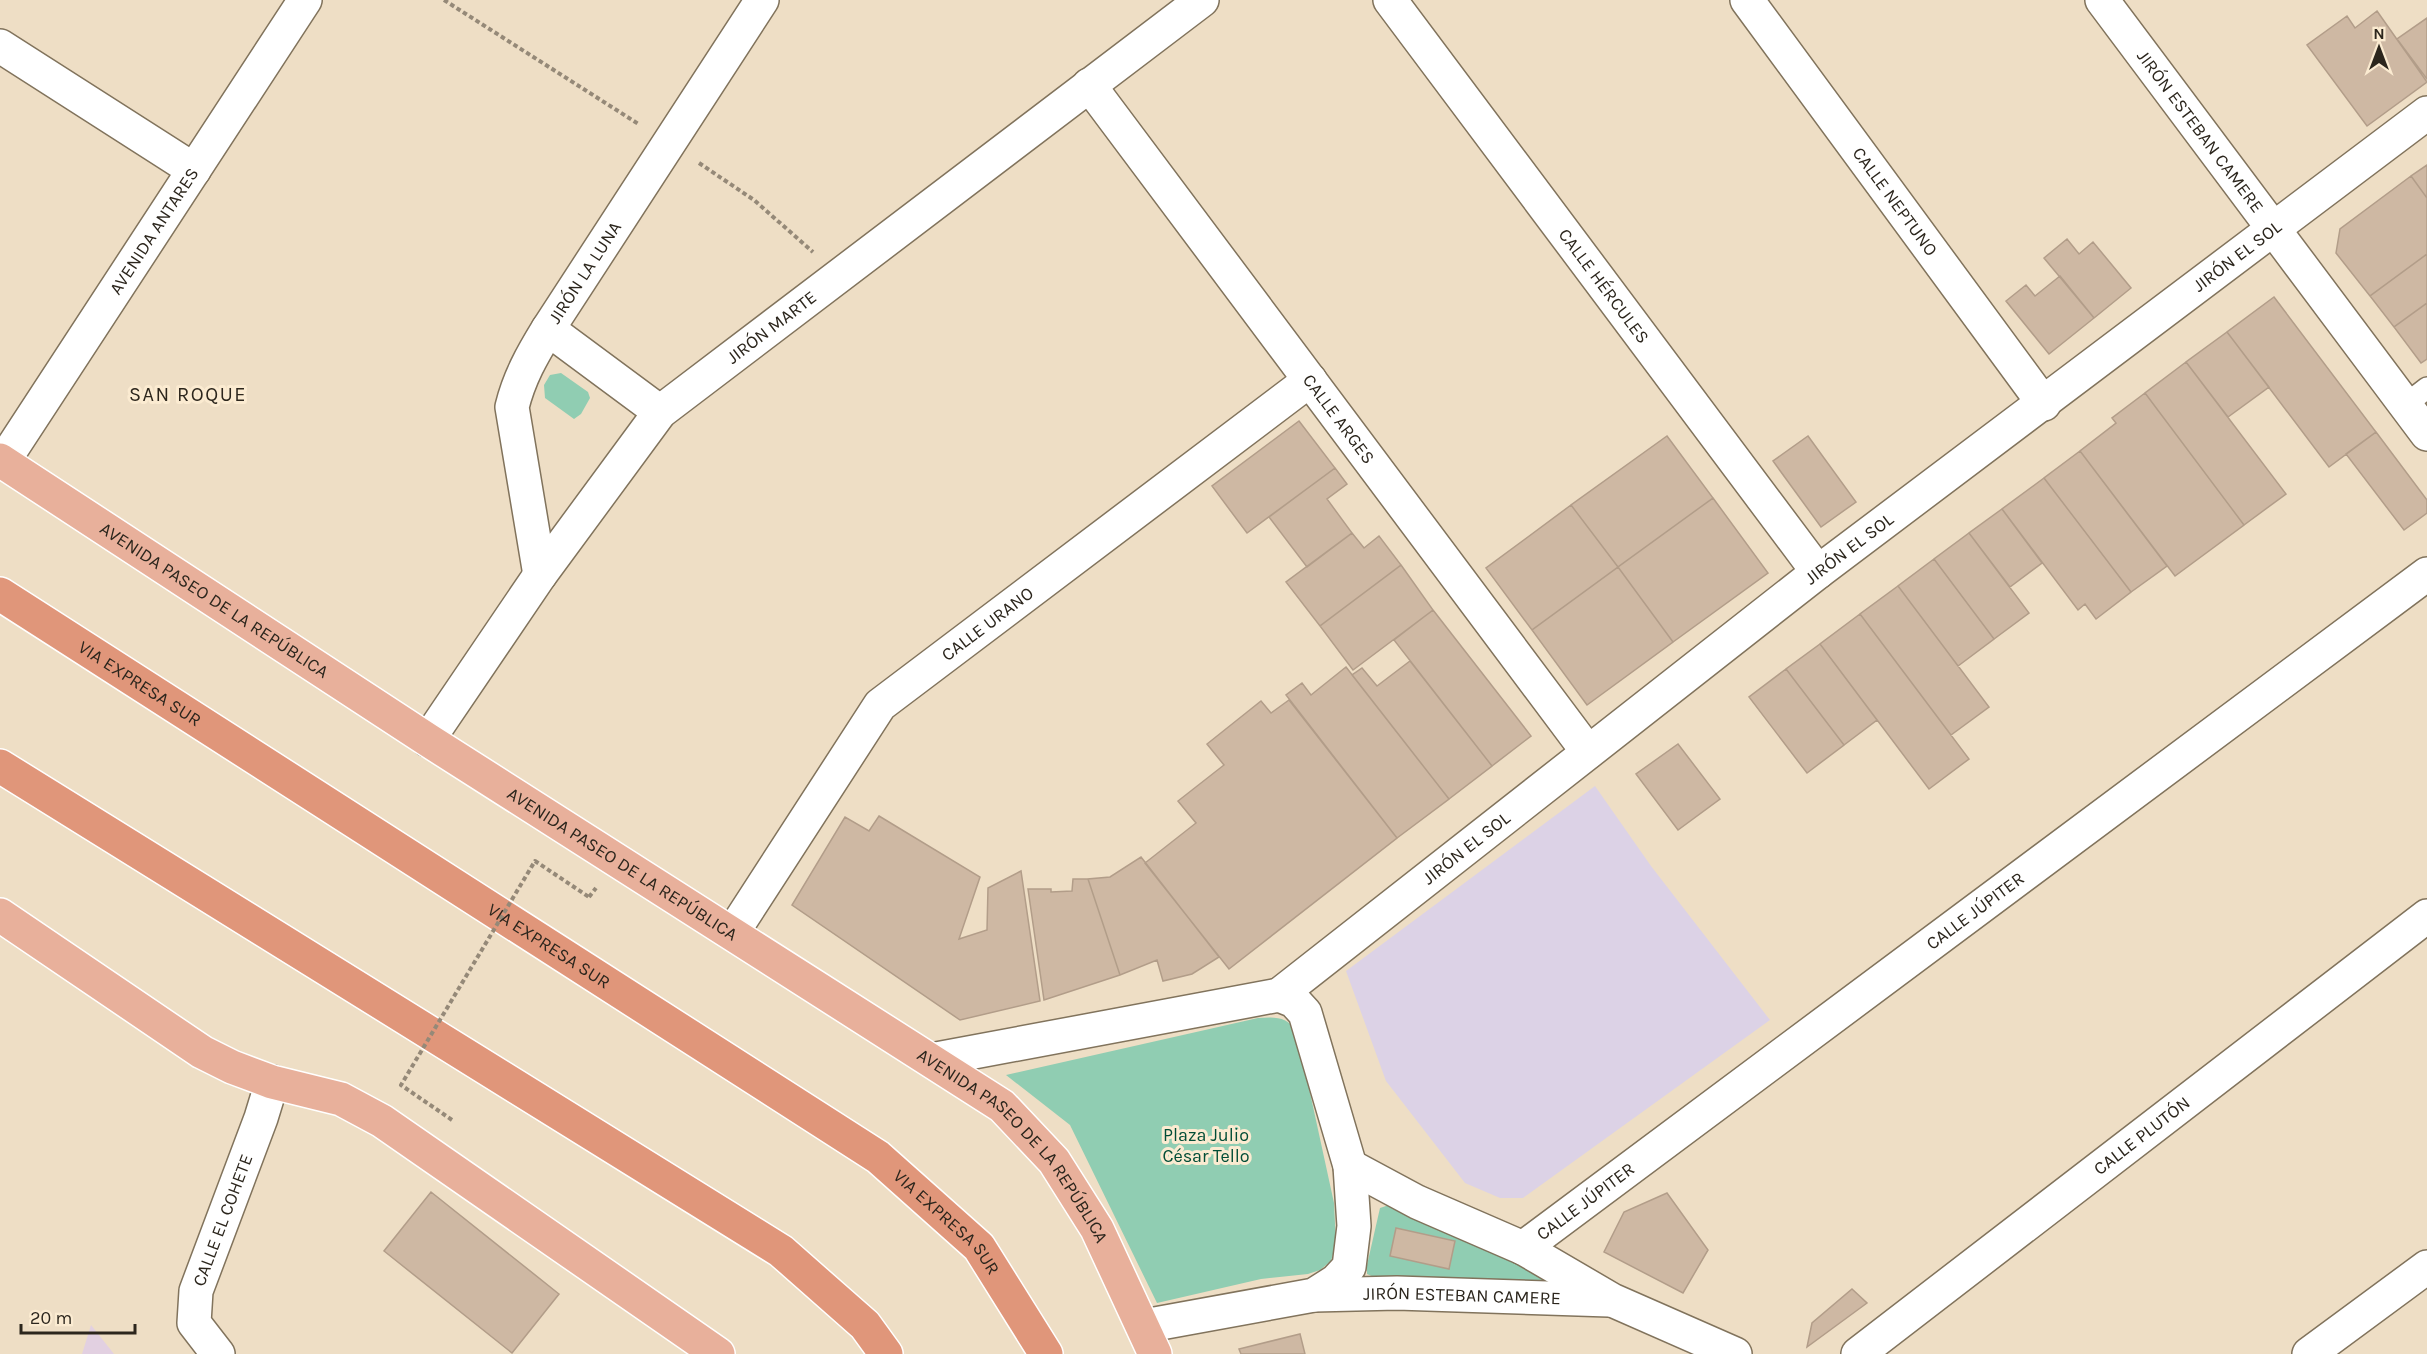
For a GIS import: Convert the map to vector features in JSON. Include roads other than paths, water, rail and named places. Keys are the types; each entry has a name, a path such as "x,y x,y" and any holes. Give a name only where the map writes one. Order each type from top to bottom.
{"highway":[{"name":"VIA EXPRESA SUR","path":"0,594 878,1157 979,1247 1046,1354"},
{"path":"0,766 781,1251 865,1325 886,1354"}],"main road":[{"name":"AVENIDA PASEO DE LA REPÚBLICA","path":"1,461 428,740 1002,1106 1054,1161 1097,1229 1150,1340"},
{"path":"0,915 202,1052 232,1067 272,1082 340,1099 382,1121 718,1354"}],"street":[{"name":"AVENIDA ANTARES","path":"1,461 305,0"},
{"name":"JIRÓN LA LUNA","path":"540,575 512,407 528,362 762,0"},
{"name":"JIRÓN MARTE","path":"428,740 540,575 660,412 1202,0"},
{"name":"CALLE HÉRCULES","path":"1390,0 1818,572"},
{"name":"CALLE NEPTUNO","path":"1747,0 2044,404"},
{"name":"JIRÓN ESTEBAN CAMERE","path":"2103,0 2274,228 2416,397 2427,434"},
{"path":"0,46 194,170"},
{"name":"CALLE ARGES","path":"1089,85 1587,752"},
{"name":"JIRÓN EL SOL","path":"1279,994 1818,572 2044,404 2427,113"},
{"path":"548,330 660,412"},
{"name":"CALLE URANO","path":"732,932 880,705 1310,380"},
{"name":"CALLE JÚPITER","path":"1523,1248 2427,574"},
{"name":"CALLE PLUTÓN","path":"1858,1354 2427,916"},
{"path":"931,1060 1279,994 1294,1001 1305,1013 1350,1167 1354,1226 1349,1267 1336,1281 1314,1295"},
{"name":"CALLE EL COHETE","path":"212,1352 194,1323 196,1291 261,1118 272,1082"},
{"name":"JIRÓN ESTEBAN CAMERE","path":"1350,1167 1416,1202 1523,1248 1612,1300 1735,1354"},
{"path":"2309,1354 2427,1267"},
{"name":"JIRÓN ESTEBAN CAMERE","path":"1150,1340 1314,1295 1397,1293 1612,1300"}],"district":[{"name":"SAN ROQUE","path":"188,394"}],"park label":[{"name":"Plaza Julio César Tello","path":"1206,1145"}]}
